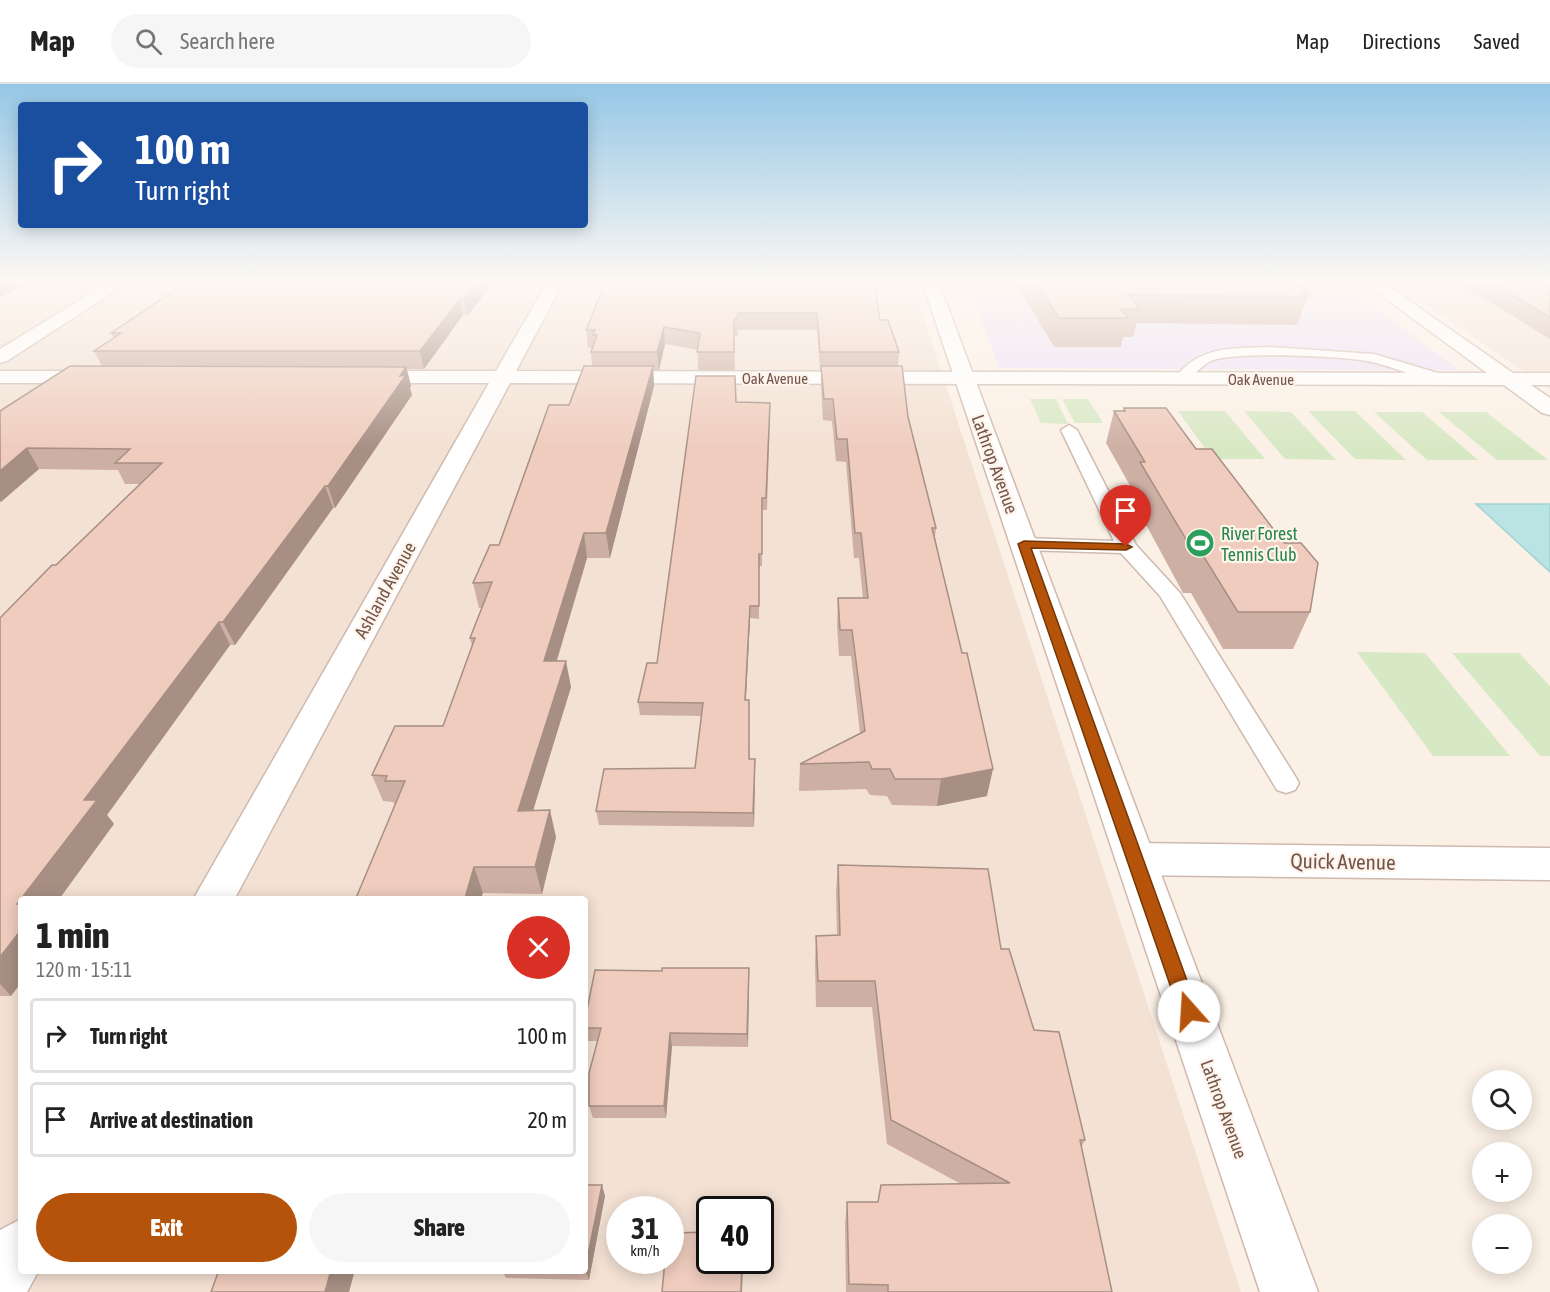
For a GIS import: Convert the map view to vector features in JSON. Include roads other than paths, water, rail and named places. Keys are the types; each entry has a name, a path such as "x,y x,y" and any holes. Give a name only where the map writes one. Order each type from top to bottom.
{"street":[{"path":"0,357 32,337"},
{"name":"Ashland Avenue","path":"215,896 524,337"},
{"name":"Lathrop Avenue","path":"950,337 1289,1292"},
{"path":"1450,337 1550,408"},
{"path":"0,377 120,377"},
{"name":"Oak Avenue","path":"347,377 1550,379"},
{"name":"Quick Avenue","path":"1135,859 1550,864"},
{"path":"0,1284 18,1251"}],"lane":[{"path":"1069,430 1126,547 1169,593 1286,783"},
{"path":"1024,544 1126,547"}],"water":[{"path":"1476,504 1550,504 1550,572"}],"place":[{"name":"River Forest Tennis Club","path":"1200,543"}]}
